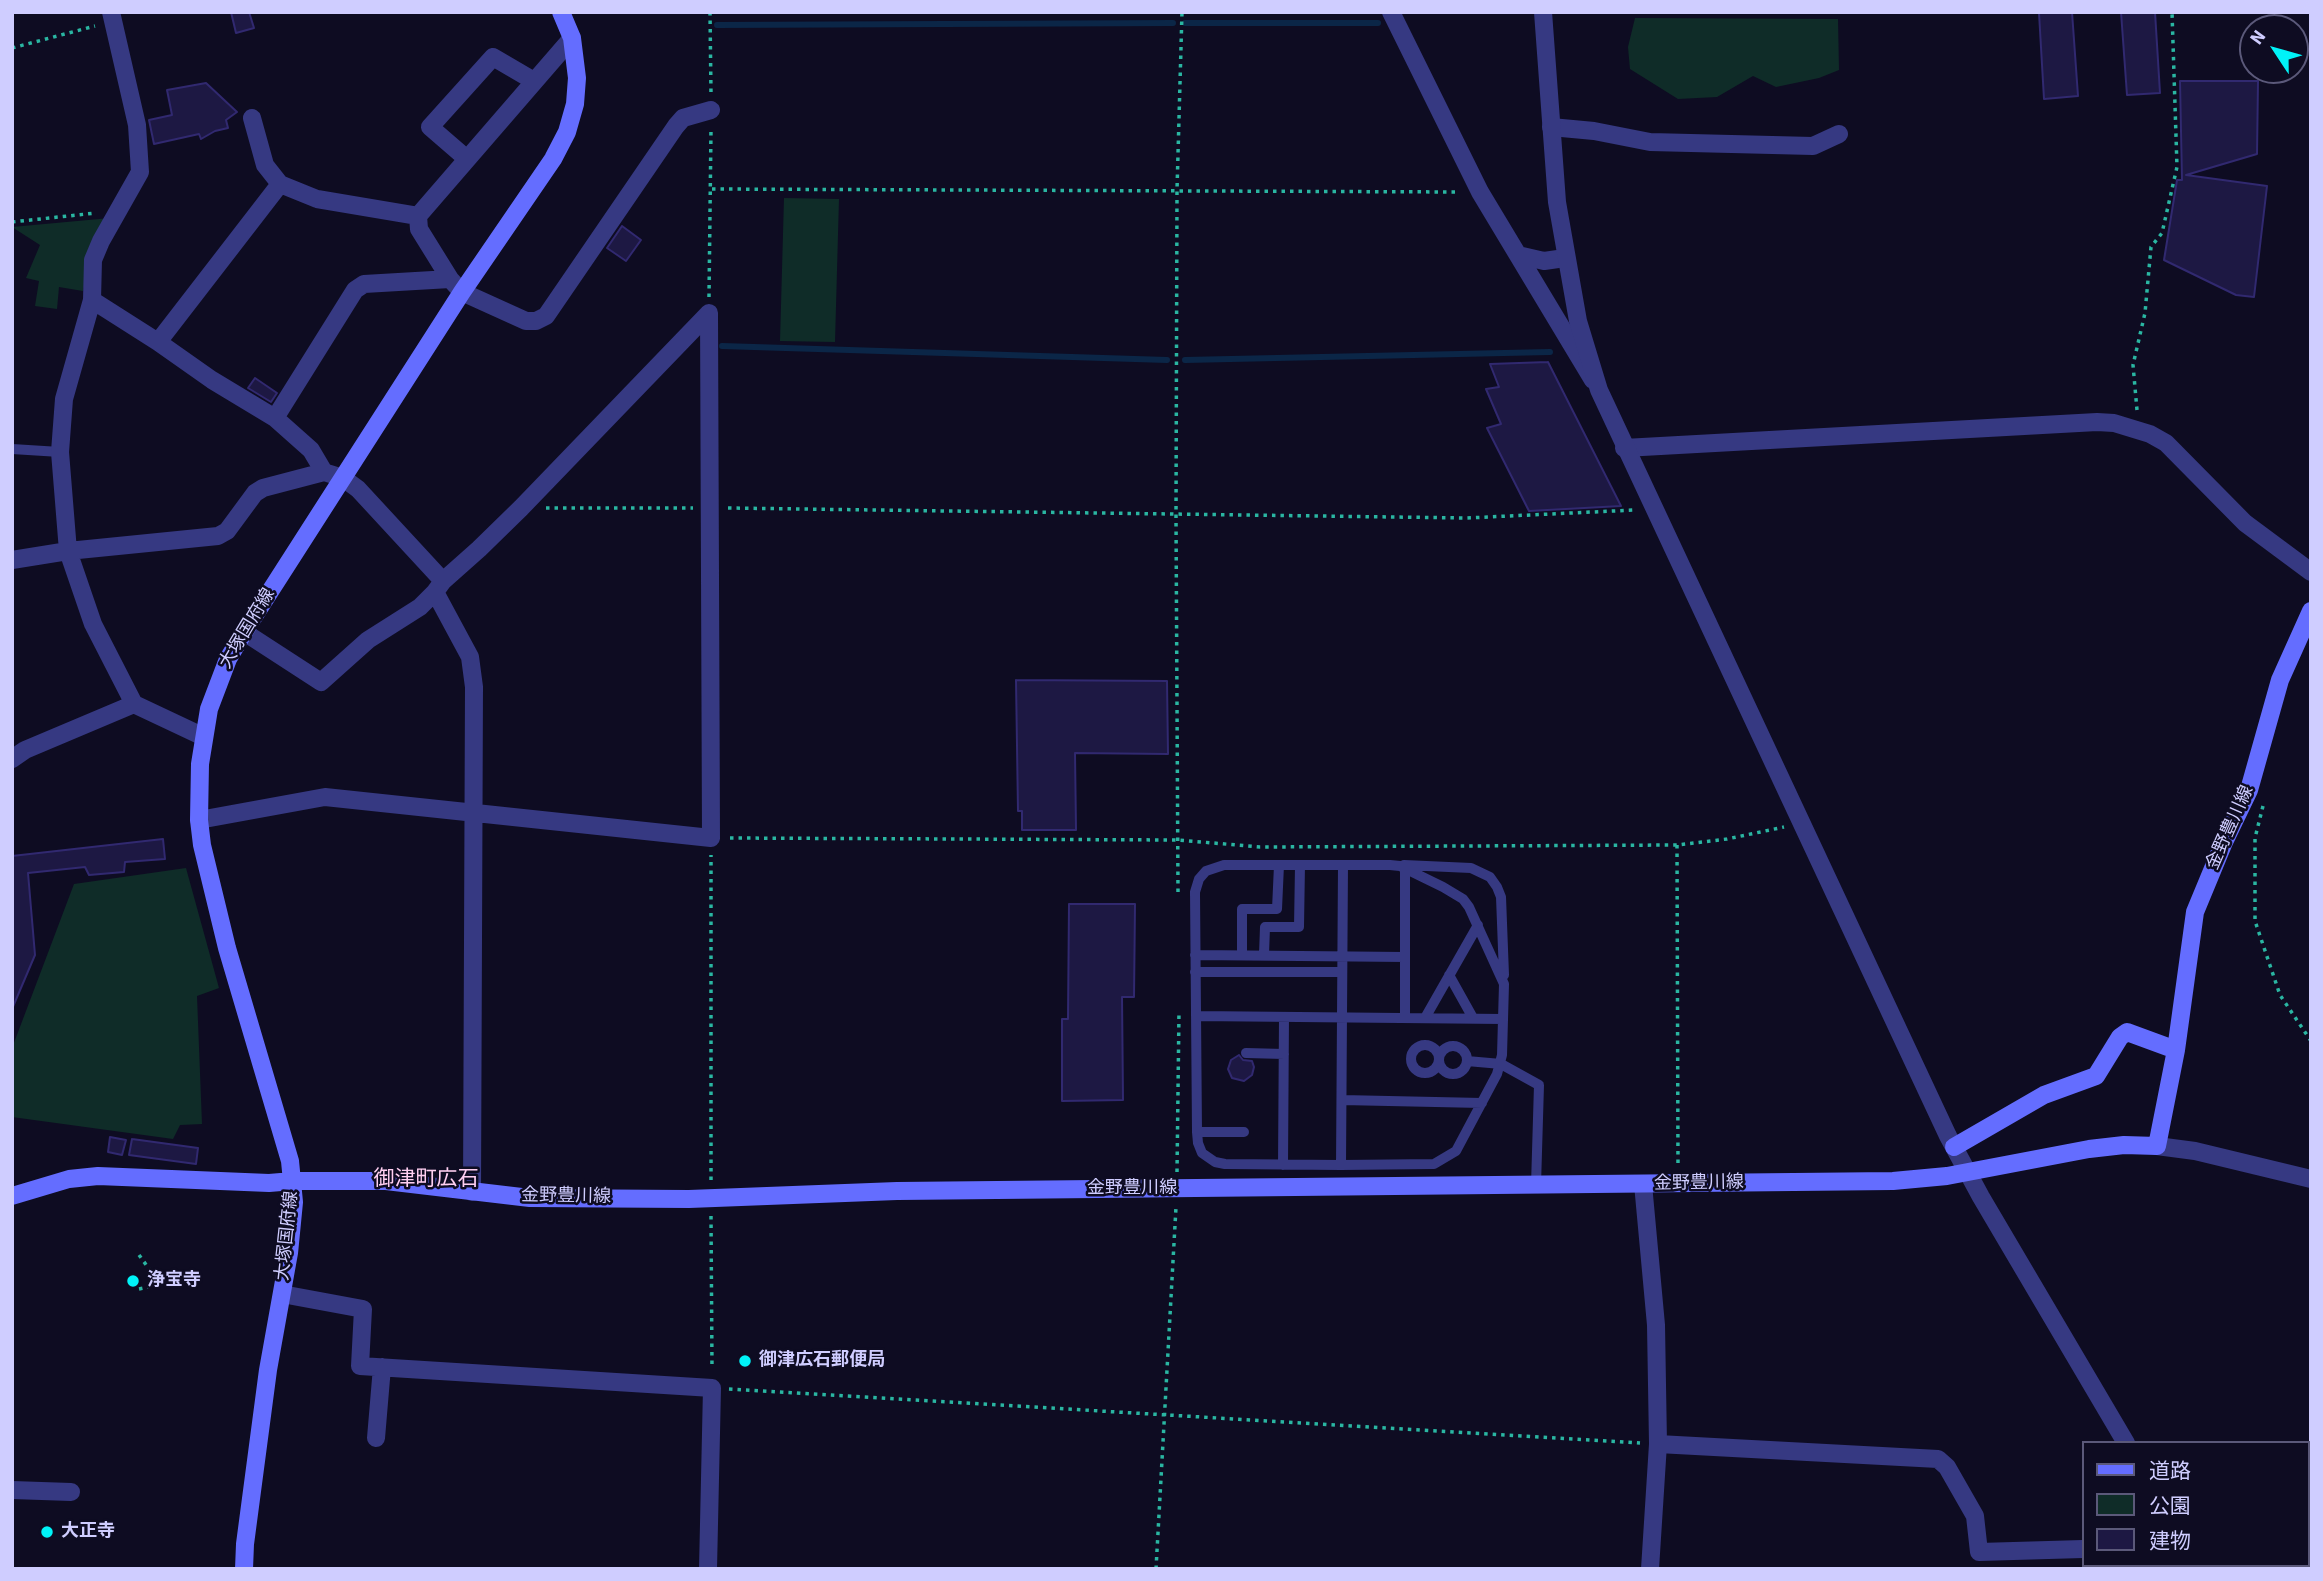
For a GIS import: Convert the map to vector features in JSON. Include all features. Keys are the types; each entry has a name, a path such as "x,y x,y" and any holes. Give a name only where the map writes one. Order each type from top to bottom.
{"main road":[{"name":"大塚国府線","path":"244,1569 267,1384 295,1202 290,1161 227,948 202,845 199,820 200,765 209,709 228,659 342,478 456,285 552,159 567,132 575,104 577,78 572,38 561,12"},
{"name":"金野豊川線","path":"12,1196 69,1179 98,1176 269,1183 386,1181 530,1198 711,1198 897,1191 1894,1181 1947,1176 2089,1149 2157,1146 2176,1050 2195,912 2249,790 2280,680 2311,611"},
{"path":"1954,1147 2044,1095 2096,1076 2120,1037 2127,1032 2176,1050"}],"street":[{"path":"1391,12 1480,192 1599,390"},
{"path":"1543,12 1557,202 1565,258 1578,321 1599,390 1800,824 1954,1147 2125,1441"},
{"path":"112,17 137,125 140,172 100,241 93,260 92,300 64,399 60,452 68,551 93,624 134,704 204,737"},
{"path":"456,285 419,229 418,216 572,38"},
{"path":"467,159 430,127 493,57 534,81"},
{"path":"275,418 355,290 364,284 456,285 526,321 536,321 546,316 676,126 683,118 711,110"},
{"path":"252,118 265,165 280,184 317,199 418,216"},
{"path":"1551,127 1594,131 1650,142 1704,144 1813,146 1839,134"},
{"path":"158,342 280,184"},
{"path":"1518,255 1544,261 1565,258"},
{"path":"92,300 212,380 275,418 311,450 324,471 342,478 358,489 439,586 470,657 474,687 472,1192"},
{"path":"199,820 325,797 711,838 709,313"},
{"path":"244,632 321,682 368,640 420,607 521,508 709,313"},
{"path":"1624,448 2114,423 2139,430 2166,443 2245,523 2311,572"},
{"path":"12,560 68,551 218,536 227,531 254,494 264,488 324,471"},
{"path":"12,759 25,750 134,704"},
{"path":"2157,1146 2195,1151 2311,1179"},
{"path":"1643,1184 1656,1325 1658,1444 1650,1569"},
{"path":"282,1294 363,1309 360,1366 712,1388 708,1569"},
{"path":"376,1438 382,1367"},
{"path":"1658,1444 1938,1459 1947,1467 1975,1516 1979,1552 2082,1549"},
{"path":"12,1490 71,1492"}],"lane":[{"path":"12,449 60,452"},
{"path":"1219,865 1343,865 1471,868 1490,877 1500,892 1502,902 1504,984 1501,1064 1456,1151 1434,1164 1283,1165 1214,1162 1199,1148 1197,1132 1195,892 1202,874 1219,865"},
{"path":"1242,955 1242,909 1277,909 1279,865"},
{"path":"1264,955 1265,927 1299,927 1300,865"},
{"path":"1341,1165 1343,865"},
{"path":"1391,865 1405,869 1463,899 1478,925 1504,984"},
{"path":"1405,869 1405,1018"},
{"path":"1425,1018 1478,925"},
{"path":"1195,955 1405,957"},
{"path":"1195,972 1342,972"},
{"path":"1449,975 1473,1018"},
{"path":"1196,1016 1503,1018"},
{"path":"1283,1165 1284,1017"},
{"path":"1452,1046 1464,1052 1467,1061 1461,1072 1454,1074 1444,1071 1439,1060 1445,1049 1452,1046"},
{"path":"1246,1053 1284,1054"},
{"path":"1467,1061 1501,1064 1539,1085 1536,1185"},
{"path":"1342,1100 1482,1103"},
{"path":"1197,1132 1244,1132"}],"path":[{"path":"709,313 712,189 710,12"},
{"path":"1178,895 1177,190 1182,12"},
{"path":"2139,430 2133,365 2140,328 2146,313 2151,247 2162,233 2177,167 2172,12"},
{"path":"12,48 112,17"},
{"path":"712,189 1480,192"},
{"path":"12,222 119,210"},
{"path":"521,508 1467,518 1654,509"},
{"path":"2265,800 2255,838 2255,921 2280,995 2311,1041"},
{"path":"1658,1444 712,1388 711,838 1178,840 1260,847 1677,845 1727,839 1800,824"},
{"path":"1677,845 1678,1184"},
{"path":"1156,1569 1177,1188 1179,1004"},
{"path":"139,1255 161,1285"},
{"path":"139,1289 185,1280"}],"green space":[{"path":"1635,18 1838,19 1839,70 1819,78 1776,87 1753,76 1717,97 1678,99 1630,69 1628,47"},
{"path":"784,198 839,199 835,342 780,341"},
{"path":"110,218 91,252 83,291 59,287 57,309 35,306 39,281 26,278 40,245 12,227"},
{"path":"186,868 219,988 197,996 202,1124 180,1125 173,1139 12,1117 12,1048 74,884"}],"building":[{"path":"231,12 249,12 254,28 236,33"},
{"path":"2072,12 2078,96 2044,99 2039,13"},
{"path":"2121,12 2155,12 2160,93 2127,95"},
{"path":"2180,81 2239,81 2239,84 2258,84 2257,154 2186,175 2267,186 2254,297 2236,295 2164,260 2177,180 2182,180"},
{"path":"206,83 237,112 226,120 228,128 215,131 201,139 199,134 154,144 149,120 172,115 167,90"},
{"path":"622,226 641,240 626,261 607,248"},
{"path":"1548,362 1621,506 1529,511 1487,428 1501,424 1486,389 1499,387 1490,364"},
{"path":"255,378 277,393 271,402 248,388"},
{"path":"1016,680 1167,681 1168,754 1075,753 1076,830 1022,830 1022,811 1018,811"},
{"path":"163,839 165,859 125,862 124,872 89,875 85,867 28,873 35,955 12,1009 12,856"},
{"path":"1069,904 1135,904 1134,997 1122,997 1123,1100 1062,1101 1062,1019 1068,1019"},
{"path":"1239,1055 1243,1060 1252,1061 1254,1067 1252,1075 1244,1081 1232,1078 1228,1069 1231,1060"},
{"path":"110,1137 126,1140 122,1155 108,1152"},
{"path":"132,1139 198,1148 196,1164 129,1155"}],"waterway":[{"path":"717,25 1173,23"},
{"path":"1185,23 1378,23"},
{"path":"722,346 1167,360"},
{"path":"1185,360 1550,352"}],"place":[{"name":"浄宝寺","path":"133,1281"},
{"name":"御津広石郵便局","path":"745,1361"},
{"name":"大正寺","path":"47,1532"}],"district":[{"name":"御津町広石","path":"426,1180"}]}
